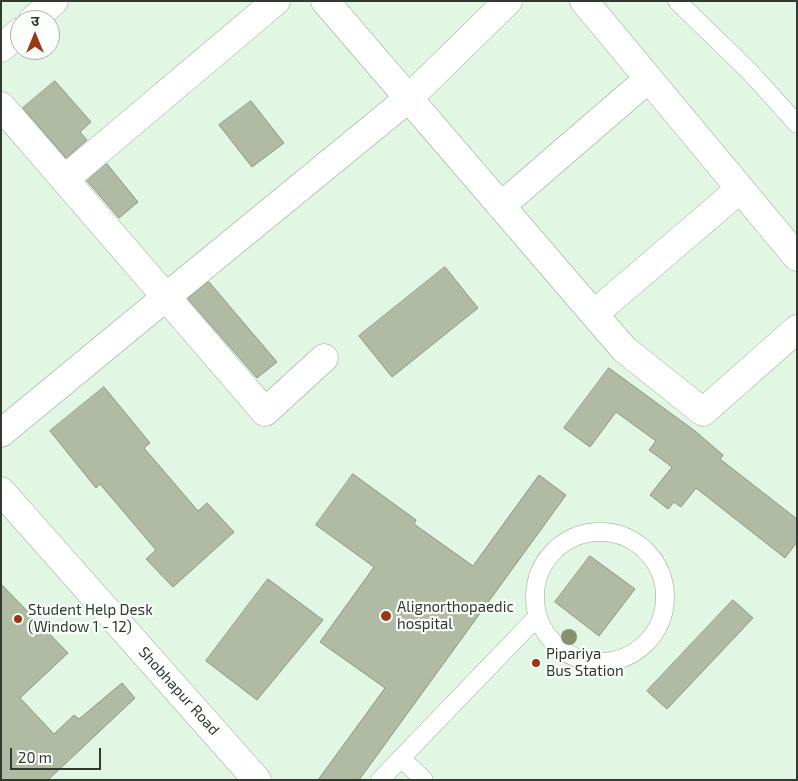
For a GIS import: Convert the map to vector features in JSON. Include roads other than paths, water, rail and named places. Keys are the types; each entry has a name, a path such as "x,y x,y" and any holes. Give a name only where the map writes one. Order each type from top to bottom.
{"street":[{"path":"44,10 54,1"},
{"path":"65,179 276,1"},
{"path":"325,1 624,349 703,412 797,329"},
{"path":"1,433 409,98 508,1"},
{"path":"584,1 797,257"},
{"path":"501,206 648,79"},
{"path":"1,106 265,412 324,358"},
{"path":"594,314 740,189"},
{"name":"Shobhapur Road","path":"1,491 257,780"},
{"name":"Shobhapur Road","path":"1,509 238,780"}],"lane":[{"path":"678,1 750,72 797,124"},
{"path":"588,533 611,533 632,540 649,554 660,572 665,592 663,612 655,631 642,646 624,657 604,662 583,660 564,652 548,636 537,617 534,595 539,573 550,554 567,540 588,533"},
{"path":"380,780 537,617"},
{"path":"401,758 424,780"}],"place":[{"name":"Alignorthopaedic hospital","path":"386,616"},
{"name":"Student Help Desk (Window 1 - 12)","path":"18,619"},
{"name":"Pipariya Bus Station","path":"536,663"}]}
